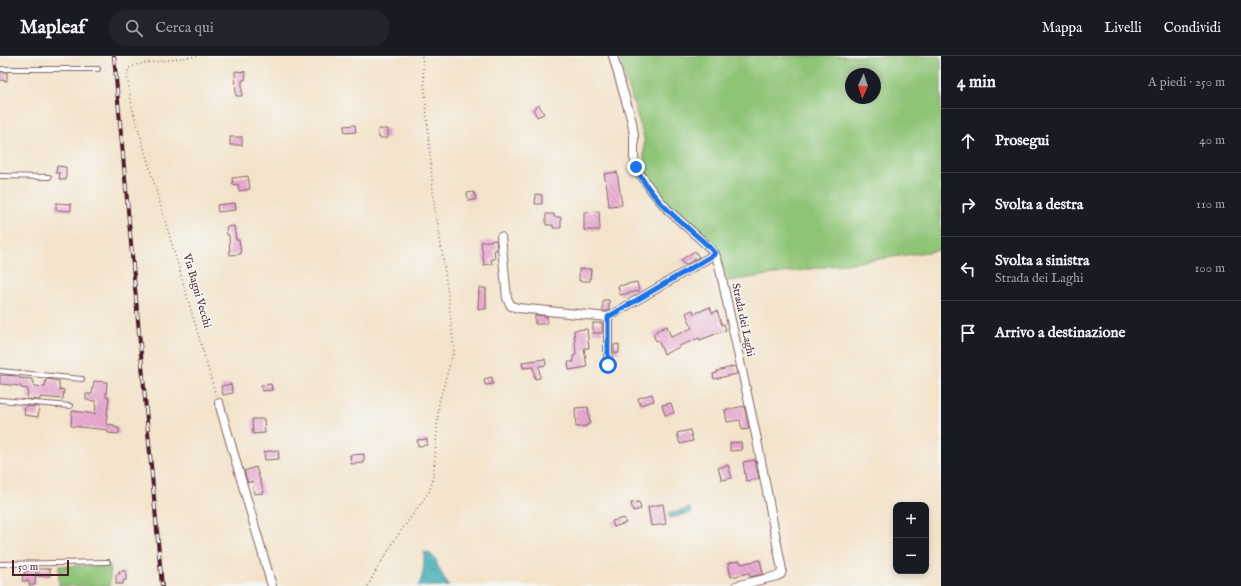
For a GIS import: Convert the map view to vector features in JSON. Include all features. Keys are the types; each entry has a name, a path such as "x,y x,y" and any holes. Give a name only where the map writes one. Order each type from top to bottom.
{"street":[{"name":"Strada dei Laghi","path":"613,56 632,122 634,136 634,158 638,171 660,201 682,224 710,247 720,265 758,442 782,568 781,574 777,576 736,586"},
{"path":"501,237 507,298 511,306 608,317 715,254"},
{"path":"608,317 608,365"},
{"path":"219,403 272,586"}],"lane":[{"path":"0,69 98,69"},
{"path":"0,176 49,177"},
{"path":"0,371 82,379"},
{"path":"0,400 70,406"},
{"path":"0,564 108,562"}],"path":[{"name":"Via Bagni Vecchi","path":"197,56 135,65 129,68 127,75 132,107 219,403"},
{"path":"368,586 396,538 429,492 434,469 439,402 454,350 449,302 434,202 422,56"}],"green space":[{"path":"619,56 941,56 941,250 728,281 719,254 712,244 693,229 666,202 650,181 644,162 644,138"},
{"path":"59,566 110,566 110,586 59,586"}],"water":[{"path":"690,508 691,513 670,518 668,514"},
{"path":"424,552 430,553 436,560 439,569 449,586 418,586 423,574"}],"building":[{"path":"235,71 246,72 245,80 242,80 242,96 236,96"},
{"path":"0,72 7,72 7,81 0,80"},
{"path":"539,105 544,114 537,117 533,109"},
{"path":"355,125 356,132 345,133 344,126"},
{"path":"378,129 388,129 388,138 379,138"},
{"path":"230,137 242,137 242,145 230,145"},
{"path":"57,166 66,167 66,180 59,179 60,173 56,173"},
{"path":"617,172 622,205 609,206 604,174"},
{"path":"248,176 250,189 239,191 238,184 233,185 232,178"},
{"path":"474,192 476,199 469,201 467,193"},
{"path":"536,194 542,195 542,204 535,204"},
{"path":"56,203 71,204 71,211 56,210"},
{"path":"235,203 236,210 218,212 217,205"},
{"path":"599,211 600,230 584,230 584,212"},
{"path":"546,214 554,214 554,217 561,217 561,228 553,228 553,225 546,225"},
{"path":"234,226 236,240 239,240 241,254 230,255 229,235 227,235 226,227"},
{"path":"496,240 497,250 494,250 495,259 491,259 492,264 484,265 481,242"},
{"path":"695,251 699,257 685,265 681,260"},
{"path":"579,269 591,269 590,281 579,281"},
{"path":"637,282 639,291 620,295 618,286"},
{"path":"479,288 486,288 486,309 478,309"},
{"path":"603,300 609,300 609,310 607,311 603,311"},
{"path":"710,307 712,313 717,311 722,325 724,324 726,330 700,340 699,338 664,354 658,340 656,341 653,334 667,326 671,337 692,328 686,313 693,310 694,314"},
{"path":"535,315 547,316 547,324 535,324"},
{"path":"593,323 602,323 602,333 593,333"},
{"path":"587,329 589,348 584,348 587,367 569,370 568,362 574,362 573,356 576,355 574,330"},
{"path":"619,344 619,353 614,353 614,345"},
{"path":"545,359 546,365 539,366 540,378 535,379 533,367 523,368 522,362"},
{"path":"735,366 737,374 714,379 713,374 717,373 717,371"},
{"path":"0,375 19,376 19,378 32,379 32,381 34,381 34,386 45,387 46,379 59,381 59,389 64,390 63,399 40,397 40,400 27,399 28,389 21,388 21,386 0,384"},
{"path":"492,377 493,384 485,385 484,379"},
{"path":"94,381 107,382 106,397 109,397 106,424 114,425 114,427 119,428 119,434 108,433 108,430 71,426 72,411 95,414 96,401 86,400 86,394 92,394"},
{"path":"231,384 233,393 223,395 221,386"},
{"path":"271,384 272,390 262,391 261,385"},
{"path":"652,394 654,401 640,405 638,398"},
{"path":"671,403 674,413 665,415 662,405"},
{"path":"25,406 39,407 38,417 24,415"},
{"path":"744,406 749,429 742,430 740,420 727,422 725,410"},
{"path":"588,407 590,424 587,424 587,426 576,427 575,408"},
{"path":"252,419 264,419 265,433 253,434"},
{"path":"690,430 693,441 680,444 677,433"},
{"path":"427,439 427,445 418,446 417,440"},
{"path":"741,442 742,450 730,451 730,443"},
{"path":"278,450 279,459 265,460 264,452"},
{"path":"364,454 364,463 351,464 350,455"},
{"path":"755,460 759,479 746,481 743,462"},
{"path":"728,465 732,478 722,480 718,468"},
{"path":"256,467 264,493 254,494 252,481 248,483 244,471"},
{"path":"639,502 641,509 633,511 631,503"},
{"path":"663,504 666,524 651,526 648,507"},
{"path":"624,518 626,523 614,527 612,521"},
{"path":"760,560 763,574 750,577 749,573 731,577 728,563 740,561 741,564"},
{"path":"38,569 50,569 50,576 38,576"},
{"path":"25,571 36,571 35,585 29,585 29,581 22,581"},
{"path":"119,571 126,571 126,580 123,581 123,584 116,584 116,574 120,574"}],"railway":[{"path":"114,56 162,586"}],"route":[{"path":"608,365 608,317 715,254 710,247 675,216 656,196 644,182 636,167"}]}
